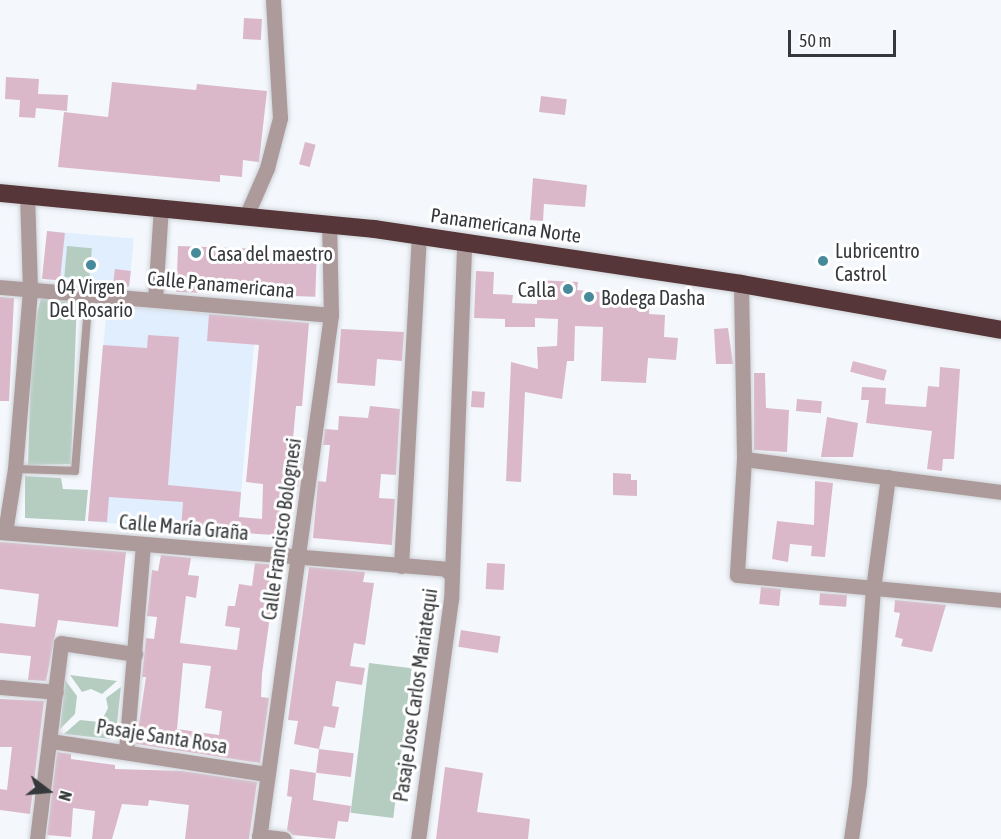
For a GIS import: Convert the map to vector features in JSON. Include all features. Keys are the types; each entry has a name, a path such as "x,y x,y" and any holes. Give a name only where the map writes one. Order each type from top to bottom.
{"highway":[{"name":"Panamericana Norte","path":"0,193 329,223 741,284 1001,330"}],"street":[{"path":"247,214 267,168 280,117 273,0"},
{"path":"2,532 15,469 30,289 27,196"},
{"path":"155,299 161,207"},
{"name":"Calle Francisco Bolognesi","path":"259,838 331,315 329,223"},
{"path":"401,566 419,236"},
{"path":"452,576 465,242"},
{"path":"741,284 744,459 737,575 1001,600"},
{"name":"Calle Panamericana","path":"0,287 331,315"},
{"path":"744,459 1001,492"},
{"path":"851,839 859,783 873,589 888,477"},
{"name":"Calle María Graña","path":"2,532 401,566"},
{"path":"126,751 143,545"},
{"name":"Pasaje Jose Carlos Mariatequi","path":"401,566 437,567 452,576 418,839"},
{"path":"37,839 51,741 61,643 135,654"},
{"path":"0,687 56,692"},
{"name":"Pasaje Santa Rosa","path":"51,741 267,774"},
{"path":"259,838 284,839"}],"lane":[{"path":"15,469 75,471 89,294"}],"shaded area":[{"path":"47,231 134,239 129,286 43,279"},
{"path":"107,304 256,317 237,534 88,521"}],"green space":[{"path":"67,246 92,248 89,279 64,277"},
{"path":"42,294 77,299 71,464 28,465 32,333"},
{"path":"25,476 61,478 63,489 88,490 85,521 25,518"},
{"path":"369,663 412,668 393,818 351,813"},
{"path":"70,675 117,681 102,694 91,689 82,692"},
{"path":"65,680 77,696 75,714 60,729"},
{"path":"121,687 116,733 103,718 108,708 106,698"},
{"path":"80,720 99,722 111,739 64,734"}],"building":[{"path":"244,18 262,19 261,40 243,39"},
{"path":"6,77 39,79 38,94 68,95 67,111 36,108 35,118 19,117 20,100 5,99"},
{"path":"112,82 196,90 197,84 267,91 259,162 243,160 242,177 220,175 220,182 58,167 64,112 108,117"},
{"path":"541,96 567,99 565,115 539,112"},
{"path":"305,142 316,145 310,167 299,164"},
{"path":"533,178 587,185 585,207 544,204 543,221 530,220"},
{"path":"47,231 65,233 60,281 42,279"},
{"path":"178,246 317,251 315,297 176,292"},
{"path":"115,269 131,271 129,287 113,285"},
{"path":"476,271 494,272 493,294 513,295 512,303 537,304 538,280 578,282 577,290 650,297 649,314 665,315 664,337 678,338 676,360 648,358 646,383 601,381 603,327 575,326 574,361 567,361 562,399 525,392 521,482 506,481 511,362 538,369 537,347 557,346 558,319 535,318 535,327 505,327 505,319 474,318"},
{"path":"0,297 14,298 9,401 0,401"},
{"path":"209,314 309,323 302,406 296,406 292,450 302,451 298,487 286,486 285,516 292,516 290,536 181,529 183,502 109,497 107,522 88,521 103,345 147,348 148,335 179,337 168,485 241,492 239,517 262,519 263,484 246,482 259,345 207,341"},
{"path":"728,328 733,364 716,364 714,329"},
{"path":"341,329 404,332 402,361 377,359 375,386 337,383"},
{"path":"853,361 887,370 884,381 850,372"},
{"path":"940,367 960,369 954,459 943,459 942,471 927,469 932,431 866,423 869,400 861,400 862,387 886,388 885,404 926,407 928,386 939,387"},
{"path":"754,373 765,373 766,408 789,410 787,452 754,450"},
{"path":"472,391 485,392 484,408 471,407"},
{"path":"797,399 822,401 821,413 796,411"},
{"path":"370,406 400,409 396,475 381,474 379,498 395,499 392,545 313,538 318,481 326,482 330,445 323,445 325,429 338,430 339,416 368,418"},
{"path":"827,417 858,423 853,457 821,457"},
{"path":"613,473 631,474 631,480 637,480 637,496 613,495"},
{"path":"815,481 833,483 825,557 811,556 812,546 790,544 788,562 772,559 777,521 814,525"},
{"path":"0,542 126,552 118,627 58,620 46,681 28,680 31,656 0,653 0,623 35,627 39,594 0,589"},
{"path":"161,555 191,558 188,575 199,576 196,598 186,596 180,643 237,650 240,628 225,626 228,606 235,606 239,584 252,586 255,563 277,565 262,674 261,697 269,698 260,763 136,744 146,677 142,677 146,638 154,639 157,617 147,616 152,570 158,571","holes":["183,663 211,666 205,708 222,711 219,735 177,729"]},
{"path":"487,563 505,564 504,590 486,589"},
{"path":"309,567 365,572 363,582 374,583 365,645 354,643 350,666 365,668 362,685 336,681 332,706 339,707 335,728 324,726 319,749 294,744 298,721 288,720"},
{"path":"761,587 781,589 779,606 759,604"},
{"path":"820,593 847,595 846,607 819,605"},
{"path":"895,600 946,605 932,652 901,646 903,639 895,637 900,613 894,612"},
{"path":"461,630 501,636 498,653 458,647"},
{"path":"0,699 44,701 30,814 0,810 0,789 7,790 12,747 0,747"},
{"path":"319,749 354,753 351,777 316,773"},
{"path":"57,752 71,754 71,759 115,765 115,769 182,771 257,782 249,839 185,839 189,805 149,800 148,806 122,804 112,839 92,839 95,811 73,808 71,837 47,835"},
{"path":"445,767 483,773 477,812 530,819 528,839 436,839"},
{"path":"290,769 316,773 313,800 351,806 348,822 338,821 335,839 293,835 287,830 292,797 287,796"}],"place":[{"name":"Casa del maestro","path":"196,253"},
{"name":"Lubricentro Castrol","path":"823,261"},
{"name":"04 Virgen Del Rosario","path":"91,265"},
{"name":"Calla","path":"568,289"},
{"name":"Bodega Dasha","path":"589,297"}]}
